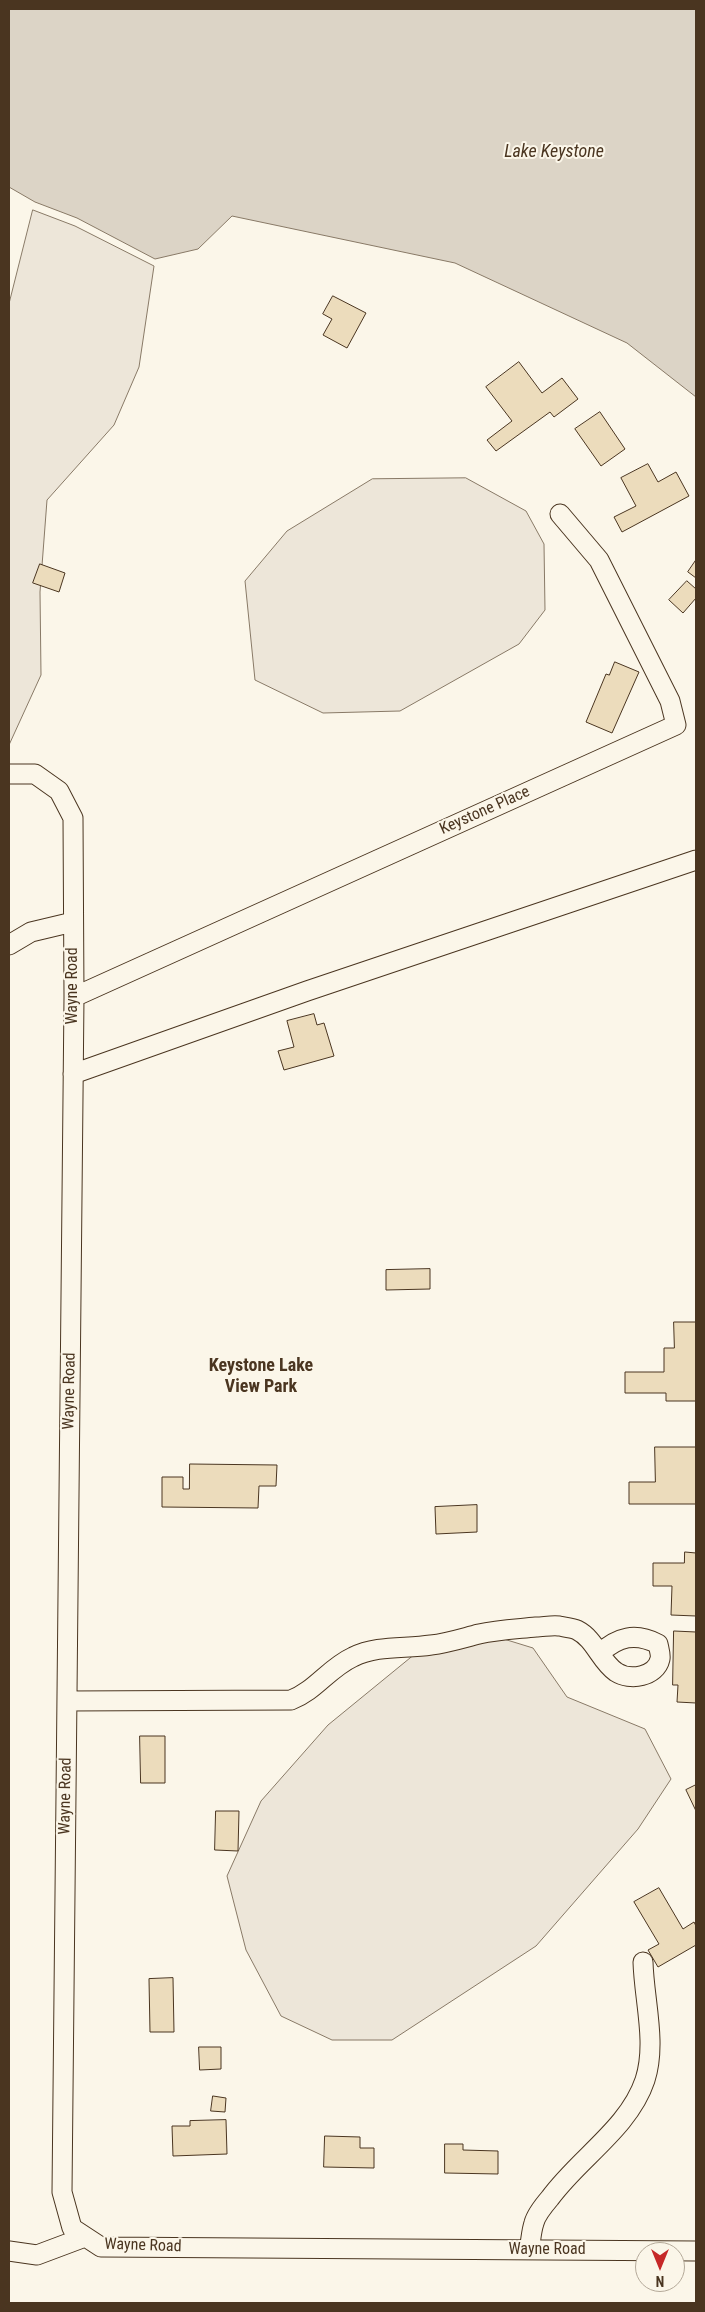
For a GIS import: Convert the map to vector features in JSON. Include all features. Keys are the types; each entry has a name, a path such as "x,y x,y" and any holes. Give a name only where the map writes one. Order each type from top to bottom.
{"street":[{"name":"Keystone Place","path":"74,997 676,725 670,701 598,560 560,514"},
{"name":"Wayne Road","path":"9,774 35,774 59,791 73,818 74,997 62,2192 72,2228 101,2247 696,2251"},
{"path":"73,1074 307,991 696,860"},
{"path":"9,945 31,932 73,922"},
{"path":"67,1701 291,1700 304,1695 333,1670 352,1657 369,1650 430,1646 481,1634 520,1628 557,1626 577,1630 600,1653"},
{"path":"529,2250 534,2222 544,2206 562,2181 621,2121 635,2102 645,2080 650,2058 643,1962"},
{"path":"9,2252 37,2255 85,2237"}],"shaded area":[{"path":"33,210 75,226 154,266 139,367 114,425 47,500 40,592 41,675 9,745 9,304"},
{"path":"466,478 526,511 544,544 545,610 519,644 400,711 323,713 255,680 245,581 287,531 372,479"},
{"path":"481,1632 533,1648 567,1697 645,1729 671,1779 638,1829 536,1946 392,2040 332,2040 281,2016 246,1950 227,1876 261,1801 328,1725 421,1649"}],"water":[{"name":"Lake Keystone","path":"9,9 696,9 696,397 627,343 455,263 232,216 198,249 155,259 77,218 35,202 9,187"}],"building":[{"path":"333,296 366,313 347,348 323,335 332,319 323,314"},
{"path":"519,362 542,393 562,378 578,399 554,417 550,412 496,451 487,440 512,421 486,387"},
{"path":"600,412 625,449 601,466 575,429"},
{"path":"648,464 658,482 676,472 689,496 622,532 614,517 636,506 621,478"},
{"path":"696,560 696,578 688,572"},
{"path":"40,564 65,573 59,592 33,583"},
{"path":"687,581 696,589 696,598 683,613 669,600"},
{"path":"615,662 639,672 612,733 586,722 606,674 609,675"},
{"path":"314,1014 317,1025 324,1023 334,1056 284,1070 278,1051 294,1047 287,1021"},
{"path":"430,1269 430,1289 386,1290 386,1270"},
{"path":"674,1322 696,1322 696,1401 666,1401 666,1393 625,1393 625,1372 664,1372 664,1348 674,1348"},
{"path":"655,1447 696,1447 696,1504 629,1504 629,1482 655,1482"},
{"path":"190,1464 277,1465 276,1486 259,1486 258,1508 162,1507 162,1477 183,1477 183,1489 189,1489"},
{"path":"477,1505 477,1532 436,1534 435,1507"},
{"path":"685,1552 696,1553 696,1616 671,1615 672,1586 653,1586 653,1563 684,1563"},
{"path":"674,1631 696,1632 696,1703 677,1702 678,1685 673,1685"},
{"path":"140,1736 165,1736 165,1783 141,1783"},
{"path":"696,1785 696,1811 686,1790"},
{"path":"216,1811 239,1811 238,1851 215,1850"},
{"path":"659,1888 683,1929 694,1922 696,1926 696,1945 658,1967 648,1950 659,1944 634,1902"},
{"path":"173,1978 174,2032 150,2032 149,1979"},
{"path":"199,2047 221,2047 221,2069 200,2070"},
{"path":"213,2096 226,2098 225,2112 211,2111"},
{"path":"226,2120 227,2154 173,2156 172,2126 190,2126 190,2121"},
{"path":"325,2136 360,2137 360,2148 374,2148 374,2168 324,2167"},
{"path":"445,2144 463,2144 463,2150 498,2151 498,2174 445,2173"}],"district":[{"name":"Keystone Lake View Park","path":"261,1376"}]}
